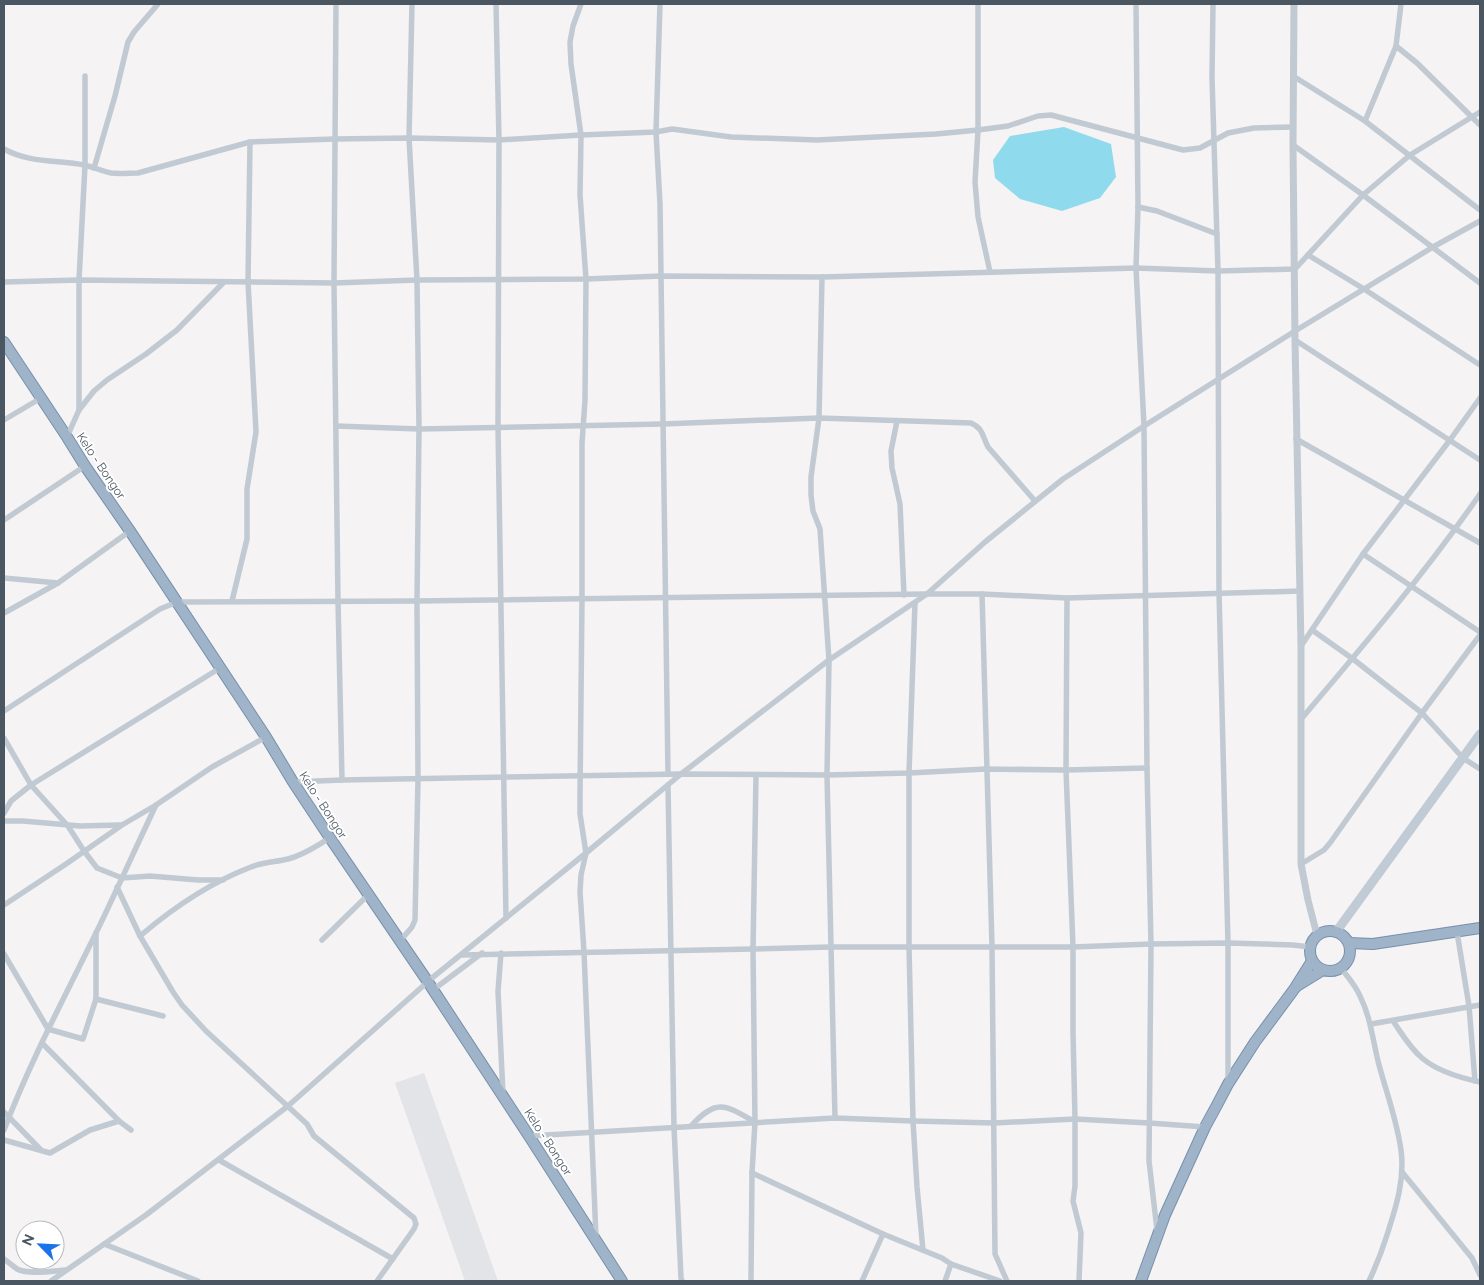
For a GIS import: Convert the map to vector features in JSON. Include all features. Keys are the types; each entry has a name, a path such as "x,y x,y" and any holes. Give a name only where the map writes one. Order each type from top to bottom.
{"highway":[{"name":"Kelo - Bongor","path":"4,342 266,737 330,838 503,1096 622,1281"},
{"path":"1349,944 1373,944 1480,928"},
{"path":"1349,958 1349,944 1346,938 1336,932 1323,932 1312,940 1310,954 1312,961 1316,966 1329,971 1341,968 1349,958 1373,944"},
{"path":"1141,1281 1165,1215 1205,1128 1228,1084 1312,961"},
{"path":"1294,988 1323,970"}],"main road":[{"path":"1336,932 1480,734"}],"street":[{"path":"94,168 116,96 128,42 158,4"},
{"path":"336,4 334,284 342,780"},
{"path":"400,941 412,927 415,920 418,779 417,601 419,429 417,280 409,138 412,4"},
{"path":"496,4 499,140 498,426 506,918"},
{"path":"581,4 573,26 570,42 571,64 581,134 580,195 586,279 584,424 582,443 580,814 586,853 581,875 580,892 596,1242"},
{"path":"660,4 656,132 660,204 668,774"},
{"path":"978,4 978,130 975,182 978,217 990,272"},
{"path":"1136,4 1138,138 1136,268 1144,426 1147,768 1151,944 1149,1161 1158,1235"},
{"path":"1213,4 1212,78 1218,271 1219,592 1228,943 1228,1084"},
{"path":"1294,4 1293,145 1296,439 1302,646 1301,864 1317,935"},
{"path":"1365,121 1396,46 1401,4"},
{"path":"1396,46 1480,125"},
{"path":"80,410 79,280 85,165 85,76"},
{"path":"1293,76 1365,121 1480,210"},
{"path":"4,282 79,280 334,284 417,280 586,279 661,276 822,277 1136,268 1218,271 1295,269 1363,195 1410,155 1480,112"},
{"path":"4,149 15,155 30,159 85,165 110,173 123,174 138,172 250,142 409,138 499,140 581,134 656,132 672,129 691,130 706,135 731,137 817,140 978,130 1008,126 1038,116 1051,115 1183,150 1200,148 1228,133 1254,128 1293,127"},
{"path":"232,602 247,539 247,489 256,432 248,282 250,142"},
{"path":"1293,145 1480,283"},
{"path":"1138,207 1157,211 1217,234"},
{"path":"51,1281 146,1215 288,1106 430,986 461,955 681,774 830,660 927,594 985,542 1062,479 1295,331 1433,247 1480,221"},
{"path":"1308,255 1364,289 1480,365"},
{"path":"822,277 819,418 812,458 811,495 813,511 820,529 830,660 827,775 834,1118"},
{"path":"67,437 80,410 94,391 177,330 224,282"},
{"path":"1295,340 1480,460"},
{"path":"4,420 41,398"},
{"path":"1302,646 1363,554 1480,398"},
{"path":"336,426 419,429 584,424 663,424 819,418 971,423 978,426 988,447 1035,501"},
{"path":"897,421 891,451 892,468 900,504 904,595"},
{"path":"1296,439 1480,543"},
{"path":"4,520 85,466"},
{"path":"1302,718 1412,586 1456,529 1480,494"},
{"path":"4,613 58,583 130,531"},
{"path":"1301,864 1324,850 1330,843 1480,633 1363,554"},
{"path":"4,578 58,583"},
{"path":"4,711 160,610 177,602 417,601 927,594 982,594 1067,598 1145,594 1300,591"},
{"path":"982,594 992,946 994,1254 1007,1281"},
{"path":"1067,598 1066,770 1074,947 1073,1032 1076,1119 1073,1201 1081,1233 1079,1281"},
{"path":"914,603 909,773 909,946 916,1187 923,1250"},
{"path":"1312,630 1422,713 1463,758 1480,769"},
{"path":"4,813 11,801 31,786 220,668"},
{"path":"4,905 212,767 266,737"},
{"path":"4,738 31,786 68,826 84,852 97,868 122,878 150,876 223,880"},
{"path":"293,782 668,774 827,775 986,769 1147,768"},
{"path":"751,1281 752,1173 755,1122 753,949 756,774"},
{"path":"668,785 674,1127 682,1281"},
{"path":"4,1130 17,1096 48,1029 156,805"},
{"path":"4,821 68,826 122,825"},
{"path":"140,936 169,912 223,880 254,866 301,855 330,838"},
{"path":"117,887 140,936 182,1005 206,1031 307,1124 314,1136 414,1218 416,1224 414,1229 378,1281"},
{"path":"322,940 368,895"},
{"path":"4,954 48,1029 83,1040 96,999 96,932"},
{"path":"1394,1021 1404,1038 1422,1058 1441,1070 1478,1081 1469,1006 1457,932"},
{"path":"461,955 909,946 1074,947 1228,943 1310,947"},
{"path":"501,953 498,991 503,1096"},
{"path":"430,986 482,954"},
{"path":"1341,968 1351,980 1360,996 1370,1024 1401,1150 1402,1172 1400,1192 1393,1218 1369,1281"},
{"path":"96,999 163,1016"},
{"path":"1370,1024 1480,1005"},
{"path":"42,1043 119,1121 131,1130"},
{"path":"691,1126 702,1114 717,1106 729,1107 755,1122"},
{"path":"4,1112 42,1150"},
{"path":"529,1136 834,1118 994,1122 1076,1119 1205,1128"},
{"path":"4,1140 50,1153 90,1130 119,1121"},
{"path":"219,1160 393,1259"},
{"path":"1402,1172 1472,1258 1480,1275"},
{"path":"752,1173 883,1234 942,1258 951,1264 1000,1281"},
{"path":"862,1281 883,1234"},
{"path":"104,1244 198,1281"},
{"path":"4,1259 17,1269 24,1271 66,1270"},
{"path":"944,1281 951,1264"}],"shaded area":[{"path":"424,1073 498,1281 465,1281 395,1083"}],"water":[{"path":"1064,127 1111,144 1116,177 1100,198 1062,211 1020,199 995,178 993,160 1010,136"}]}
